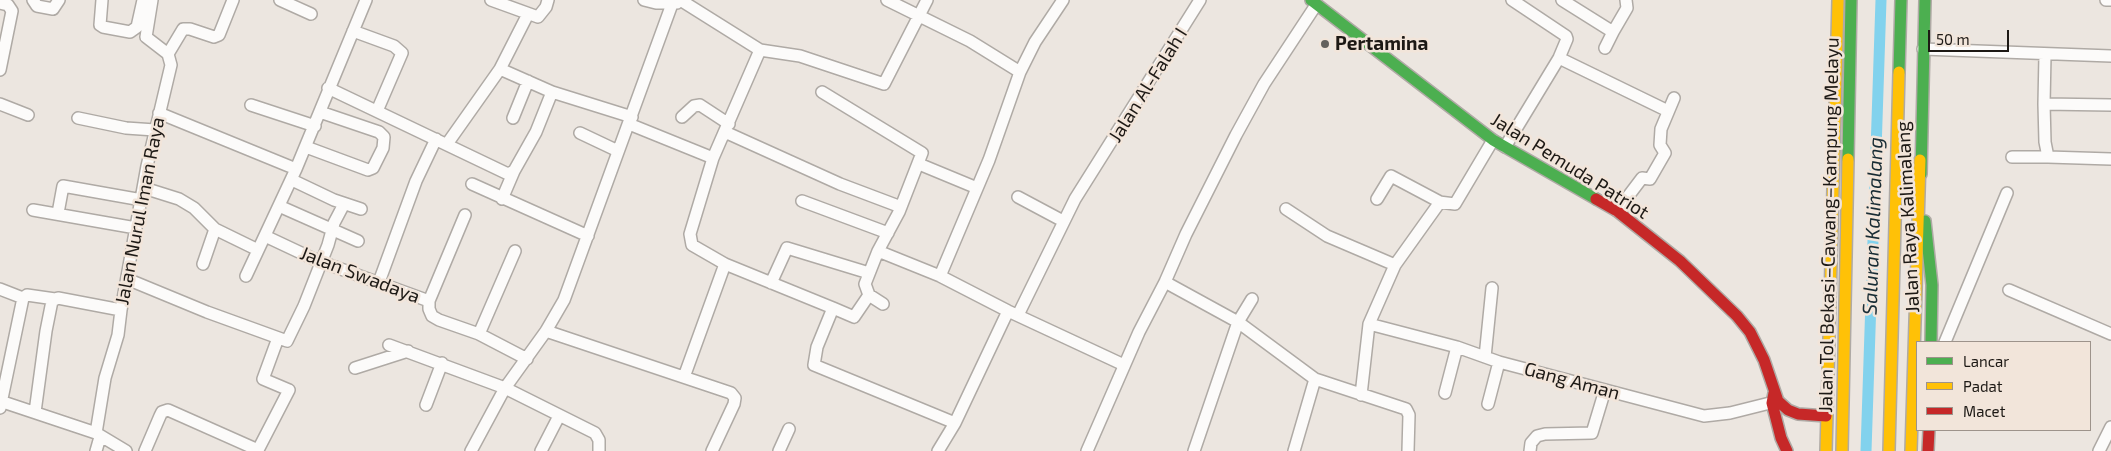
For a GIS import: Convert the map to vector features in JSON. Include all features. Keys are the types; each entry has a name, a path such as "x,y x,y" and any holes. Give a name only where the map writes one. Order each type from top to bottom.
{"main road":[{"path":"1826,451 1838,0"},
{"name":"Jalan Tol Bekasi–Cawang–Kampung Melayu","path":"1842,451 1851,0"},
{"path":"1888,451 1901,0"},
{"name":"Jalan Raya Kalimalang","path":"1925,0 1920,160 1932,285 1930,341"},
{"name":"Jalan Pemuda Patriot","path":"1313,2 1493,140 1617,212 1680,261 1737,316 1759,347 1774,399 1781,438 1787,451"},
{"path":"1911,451 1920,160"},
{"path":"1774,399 1788,410 1798,414 1826,416"},
{"path":"1928,451 1929,431"}],"street":[{"path":"33,0 37,6 53,9 59,0"},
{"path":"102,0 100,25 104,28 130,32 138,27 143,0"},
{"path":"152,0 146,37 168,54 183,29 190,29 214,37 219,35 233,0"},
{"path":"280,0 311,14"},
{"path":"246,276 315,126 328,88 366,0"},
{"path":"492,0 538,17 546,8 548,0"},
{"path":"644,0 679,2 760,50 800,56 884,84 927,0"},
{"path":"888,0 970,42 1020,72"},
{"path":"940,276 978,188 1020,72 1035,42 1063,0"},
{"name":"Jalan Al-Falah I","path":"938,451 955,424 1075,199 1096,170 1200,0"},
{"path":"1505,147 1559,58 1567,41 1566,36 1512,0"},
{"path":"1562,0 1613,32"},
{"path":"1605,48 1627,8 1626,0"},
{"path":"2106,0 2111,0"},
{"path":"471,451 505,388 546,331 564,300 618,151 679,2"},
{"path":"1087,451 1124,365 1150,309 1166,282 1186,234 1236,135 1313,2"},
{"path":"0,3 8,5 12,11 0,70"},
{"path":"447,144 500,69 528,14"},
{"path":"353,31 394,46 402,53 377,111"},
{"path":"1922,49 2111,56"},
{"path":"760,50 713,158 696,211 690,239 692,245 724,264 854,317 869,295"},
{"name":"Jalan Nurul Iman Raya","path":"96,451 105,378 118,334 136,228 170,64 168,54"},
{"path":"2045,55 2045,142 2048,157"},
{"path":"1559,58 1668,111"},
{"path":"500,69 552,92 630,121 713,158"},
{"path":"513,118 528,81"},
{"path":"328,88 506,174 514,171"},
{"path":"502,199 514,171 536,132 552,92"},
{"path":"822,92 922,151 919,164 901,207 878,251 864,287 869,295 883,304"},
{"path":"1617,212 1642,178 1650,179 1665,153 1660,145 1661,129 1674,98"},
{"path":"0,104 28,115"},
{"path":"2044,104 2111,106"},
{"path":"251,105 315,126"},
{"path":"682,117 694,106 700,105 727,128 840,184 901,207"},
{"path":"306,146 368,170 373,168 383,148 384,137 378,132 320,112"},
{"path":"159,113 294,174 344,204 361,209"},
{"path":"78,118 126,128 155,130"},
{"path":"580,132 618,151"},
{"path":"378,282 416,182 436,139"},
{"path":"1377,198 1391,176 1440,202 1455,204 1493,140"},
{"path":"2012,157 2111,159"},
{"path":"919,164 978,188"},
{"path":"472,184 502,199 523,206 553,222 588,236"},
{"path":"58,212 63,186 179,199 194,208 215,229 258,250"},
{"path":"1945,341 2007,193"},
{"path":"1018,197 1063,221"},
{"path":"802,200 888,233"},
{"path":"1361,395 1368,324 1395,265 1440,202"},
{"path":"127,279 287,341 301,314 332,230 344,204"},
{"path":"279,206 358,240"},
{"path":"1286,209 1327,236 1395,265"},
{"path":"33,210 58,212 136,228"},
{"path":"429,301 466,215"},
{"path":"203,264 215,229"},
{"name":"Jalan Swadaya","path":"265,236 321,262 429,301 429,309 432,316 479,334 527,359"},
{"path":"771,283 787,248 869,273"},
{"path":"479,334 515,251"},
{"path":"878,251 940,276 1013,313 1124,365"},
{"path":"684,376 724,264"},
{"path":"1166,282 1238,322 1315,379 1406,409 1409,415 1408,451"},
{"path":"1485,357 1492,288"},
{"path":"0,289 23,298"},
{"path":"2009,290 2111,334"},
{"path":"121,310 27,295 23,298 0,404 35,412 98,435 126,451"},
{"path":"35,412 46,331 52,301 55,299"},
{"path":"1194,451 1238,322 1252,299"},
{"path":"832,308 817,347 814,365 955,424"},
{"name":"Gang Aman","path":"1368,324 1457,348 1499,362 1704,416 1730,413 1774,399"},
{"path":"546,331 731,393 735,398 734,404 712,451"},
{"path":"145,451 162,412 168,410 258,450 289,390 263,379 278,338"},
{"path":"389,345 442,363 505,388 595,433 600,440 599,451"},
{"path":"1445,393 1457,348"},
{"path":"355,368 408,351"},
{"path":"1488,404 1499,362"},
{"path":"426,405 442,363"},
{"path":"1294,451 1315,379"},
{"path":"1530,451 1531,443 1537,436 1545,434 1592,433 1605,390"},
{"path":"541,451 559,416"},
{"path":"2099,451 2111,427"},
{"path":"779,451 789,429"}],"waterway":[{"name":"Saluran Kalimalang","path":"1866,451 1881,0"}],"traffic: fast":[{"path":"1311,0 1493,140 1596,199"},
{"path":"1848,159 1851,0"},
{"path":"1899,72 1901,0"},
{"path":"1921,174 1925,0"},
{"path":"1925,221 1932,285 1931,341"}],"traffic: slow":[{"path":"1826,451 1838,0"},
{"path":"1889,451 1899,72"},
{"path":"1842,451 1848,159"},
{"path":"1911,451 1920,160"}],"traffic: jam":[{"path":"1596,199 1617,211 1680,261 1737,316 1750,332 1764,360 1778,401 1788,410 1798,414 1826,416"},
{"path":"1774,393 1772,403 1781,438 1787,451"},
{"path":"1928,451 1929,431"}],"place":[{"name":"Pertamina","path":"1325,44"}]}
